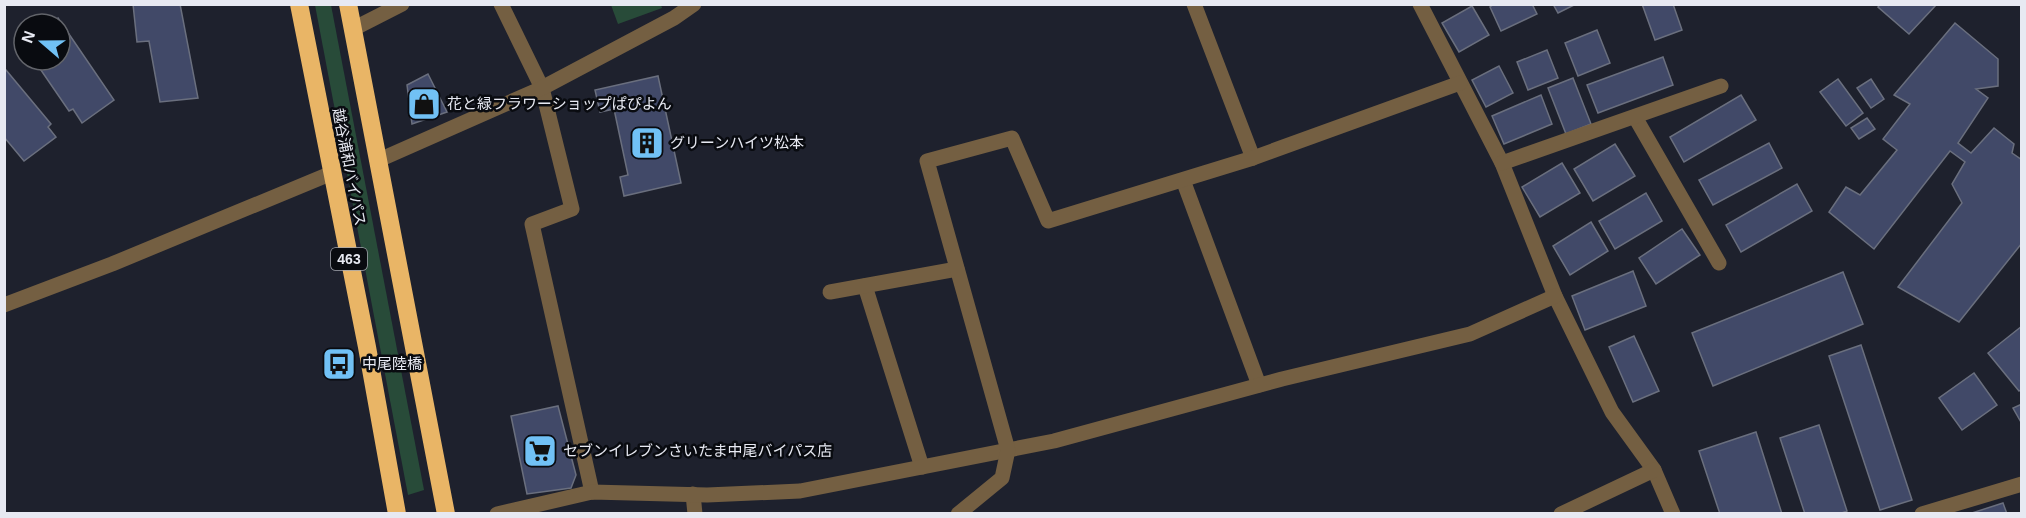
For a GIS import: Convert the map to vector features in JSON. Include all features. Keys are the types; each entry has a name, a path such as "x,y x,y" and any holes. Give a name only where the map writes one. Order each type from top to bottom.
{"highway":[{"name":"越谷浦和バイパス","path":"299,4 367,347 397,513"},
{"name":"越谷浦和バイパス","path":"348,4 446,513"}],"street":[{"path":"353,28 402,4"},
{"path":"501,4 542,88 572,209 532,224 592,492"},
{"path":"379,160 542,88 672,11 694,4"},
{"path":"1194,4 1253,158"},
{"path":"1420,4 1502,164 1555,296 1611,412 1654,470 1673,513"},
{"path":"958,513 1002,478 1008,450 927,161 1012,138 1048,221 1253,158 1461,83"},
{"path":"1502,164 1721,87"},
{"path":"1635,117 1719,263"},
{"path":"6,301 112,264 332,173"},
{"path":"1183,180 1260,385"},
{"path":"830,292 957,269"},
{"path":"865,286 922,467"},
{"path":"496,513 592,492 693,494 800,491 1054,441 1260,385 1470,334 1555,296"},
{"path":"1562,513 1654,470"},
{"path":"1922,513 2022,484"},
{"path":"693,494 696,513"}],"green space":[{"path":"315,5 331,5 424,490 408,495"},
{"path":"611,5 661,5 662,8 618,24"}],"building":[{"path":"133,4 180,4 198,98 160,102 149,41 137,42"},
{"path":"1494,4 1532,4 1537,14 1501,31 1490,7"},
{"path":"1553,4 1576,4 1558,13"},
{"path":"1642,4 1673,4 1682,30 1655,40"},
{"path":"1880,4 1937,4 1909,34 1878,7"},
{"path":"1472,6 1489,35 1459,52 1442,23"},
{"path":"1955,23 1998,59 1998,86 1976,89 1988,98 1958,143 1971,153 1994,128 2014,144 2012,153 2022,160 2022,243 1959,322 1898,287 1962,203 1952,184 1965,162 1950,151 1874,249 1829,212 1846,187 1860,195 1897,150 1883,139 1910,104 1894,95"},
{"path":"1597,30 1610,63 1578,76 1565,43"},
{"path":"72,38 114,100 82,123 73,109 69,111 42,72 72,72"},
{"path":"1547,50 1558,78 1528,90 1517,62"},
{"path":"1663,57 1673,85 1598,113 1587,85"},
{"path":"1499,66 1513,93 1486,107 1472,80"},
{"path":"6,70 51,124 48,127 56,137 24,161 4,137 4,72"},
{"path":"428,74 447,112 412,124 407,85"},
{"name":"グリーンハイツ松本","path":"658,76 681,183 624,196 620,177 628,175 614,109 600,112 595,90"},
{"path":"1573,78 1591,124 1566,134 1548,88"},
{"path":"1838,79 1863,113 1846,126 1820,92"},
{"path":"1871,79 1884,99 1871,108 1857,88"},
{"path":"1541,95 1552,124 1504,144 1492,116"},
{"path":"1741,95 1756,120 1684,162 1670,137"},
{"path":"1867,118 1875,129 1859,139 1851,128"},
{"path":"1769,143 1782,168 1713,205 1699,180"},
{"path":"1615,144 1635,176 1593,201 1574,169"},
{"path":"1562,163 1580,193 1540,217 1522,187"},
{"path":"1797,184 1812,211 1741,252 1726,225"},
{"path":"1646,193 1662,221 1615,249 1599,221"},
{"path":"1591,222 1608,251 1570,275 1553,246"},
{"path":"1682,229 1700,255 1656,284 1639,258"},
{"path":"1633,271 1646,306 1585,330 1572,296"},
{"path":"1843,272 1863,324 1713,386 1692,333"},
{"path":"2022,326 2022,389 2019,391 1988,353"},
{"path":"1634,336 1659,391 1633,402 1609,347"},
{"path":"1861,345 1912,500 1880,510 1829,356"},
{"path":"1974,373 1997,405 1962,430 1939,398"},
{"path":"2022,404 2022,424 2013,408"},
{"path":"558,406 576,475 571,488 527,494 511,416"},
{"path":"1819,425 1847,511 1839,514 1805,514 1780,438"},
{"path":"1756,432 1782,514 1720,514 1699,451"},
{"path":"2003,503 2007,514 1972,513"}],"place":[{"name":"花と緑フラワーショップぱぴよん","path":"424,104"},
{"name":"グリーンハイツ松本","path":"647,143"},
{"name":"中尾陸橋","path":"339,364"},
{"name":"セブンイレブンさいたま中尾バイパス店","path":"540,451"}]}
